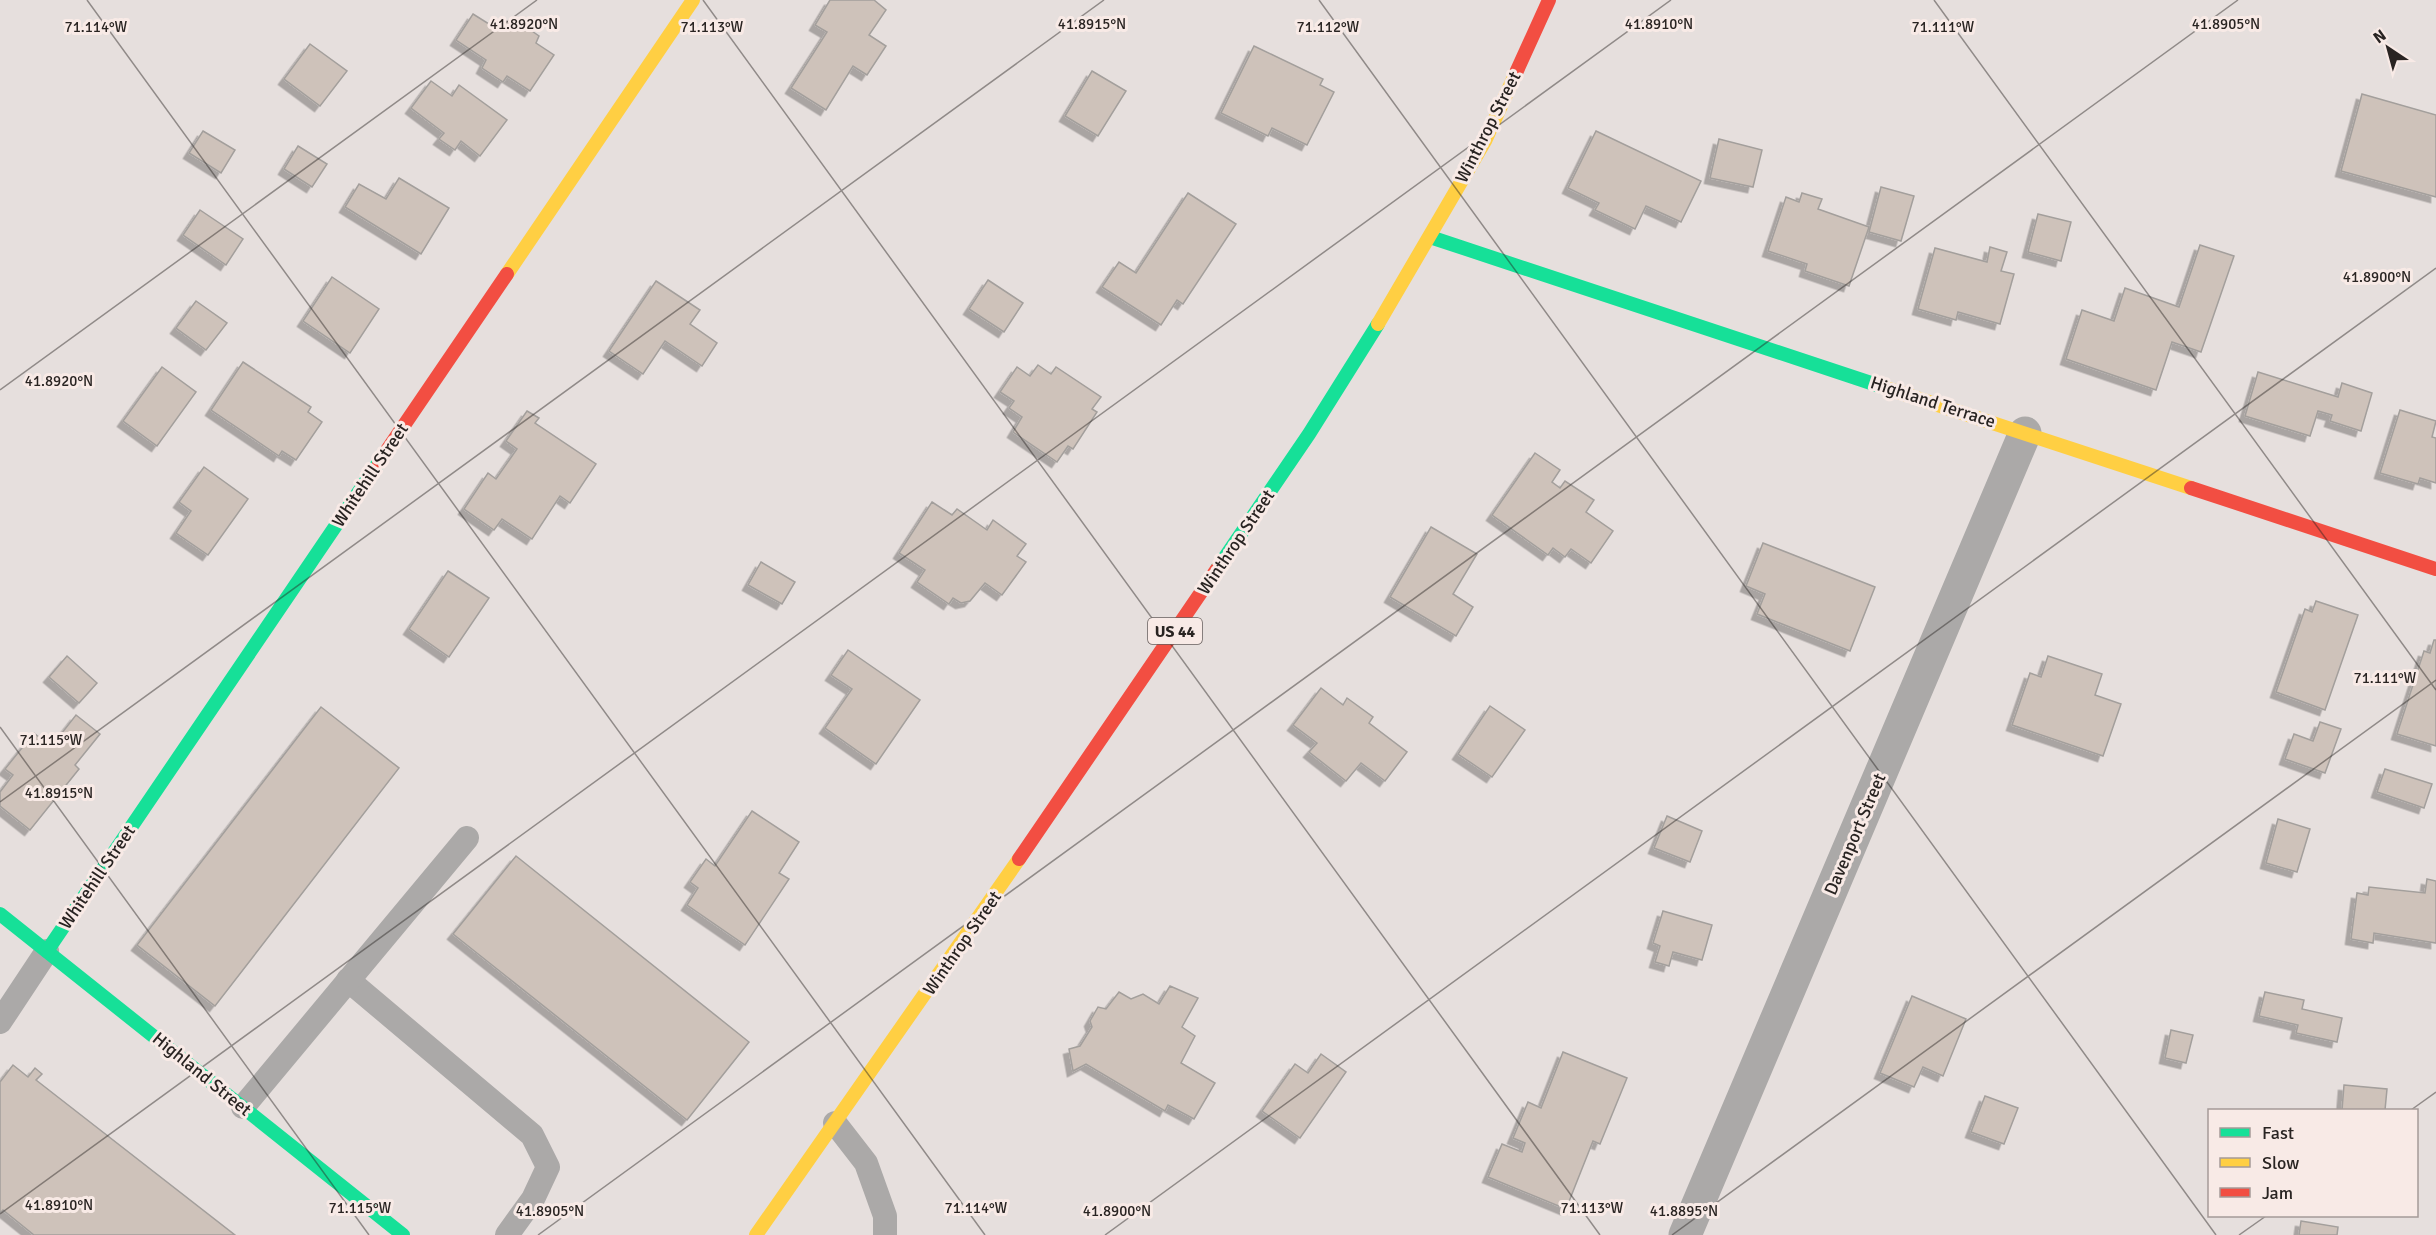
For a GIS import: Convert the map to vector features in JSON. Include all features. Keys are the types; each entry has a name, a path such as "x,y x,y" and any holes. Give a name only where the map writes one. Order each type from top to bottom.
{"main road":[{"name":"Whitehill Street","path":"47,951 693,0"},
{"name":"Winthrop Street","path":"756,1235 972,928 1310,434 1430,237 1485,141 1549,0"},
{"name":"Highland Terrace","path":"1430,237 2436,568"},
{"name":"Highland Street","path":"0,914 404,1235"}],"street":[{"name":"Davenport Street","path":"1685,1235 2025,433"}],"lane":[{"path":"243,1107 467,838"},
{"path":"0,1022 47,951"},
{"path":"348,980 532,1135 548,1167 533,1199 507,1235"},
{"path":"835,1123 866,1163 885,1216 885,1235"}],"building":[{"path":"830,0 874,0 886,10 869,35 886,46 867,75 853,66 826,110 791,88 827,32 815,25"},
{"path":"473,14 500,31 506,21 513,25 516,20 539,36 536,43 554,55 530,91 507,76 503,82 482,68 486,60 456,40"},
{"path":"310,44 347,71 320,106 284,79"},
{"path":"1254,46 1323,79 1320,85 1334,92 1307,145 1272,128 1268,136 1221,113"},
{"path":"1092,71 1126,91 1098,136 1065,116"},
{"path":"431,81 452,96 459,85 507,120 480,156 461,141 455,150 439,139 444,133 411,108"},
{"path":"2362,94 2436,115 2436,197 2341,171"},
{"path":"203,131 235,150 221,173 189,153"},
{"path":"1596,131 1701,181 1681,222 1646,206 1635,229 1595,210 1599,203 1568,188"},
{"path":"1719,139 1762,150 1753,187 1710,178"},
{"path":"298,146 327,164 312,187 284,169"},
{"path":"399,178 449,208 421,254 345,207 359,184 386,199"},
{"path":"1881,187 1914,196 1901,241 1869,232"},
{"path":"1188,193 1236,224 1183,304 1177,300 1161,325 1102,287 1119,262 1136,273"},
{"path":"1802,193 1822,199 1818,209 1869,227 1849,286 1805,271 1807,264 1768,251 1786,197 1799,202"},
{"path":"200,210 243,239 226,265 183,235"},
{"path":"2038,214 2071,222 2061,261 2028,252"},
{"path":"2200,245 2234,256 2201,352 2172,342 2156,390 2066,359 2082,310 2114,321 2125,288 2179,307"},
{"path":"1990,247 2007,252 2001,271 2014,274 2000,324 1958,312 1956,320 1918,309 1935,248 1987,262"},
{"path":"332,277 379,309 350,353 303,321"},
{"path":"988,280 1023,303 1004,332 969,309"},
{"path":"656,281 700,310 690,324 717,343 702,366 665,341 643,374 609,351"},
{"path":"196,301 227,323 206,350 176,328"},
{"path":"243,362 311,407 308,412 322,422 296,460 282,451 279,456 211,410"},
{"path":"1038,365 1051,374 1056,367 1101,397 1092,409 1097,412 1073,449 1068,446 1057,462 1013,432 1022,417 1009,408 1014,401 1000,392 1017,367 1030,376"},
{"path":"162,367 196,392 157,446 123,421"},
{"path":"2258,372 2338,397 2342,383 2372,393 2361,431 2330,421 2332,415 2318,411 2310,436 2245,416"},
{"path":"2400,410 2436,421 2432,437 2436,438 2436,483 2420,478 2418,484 2380,473"},
{"path":"527,411 539,418 535,423 596,464 570,503 560,496 532,539 502,519 494,530 464,509 488,473 496,479 517,449 506,441"},
{"path":"1535,453 1560,470 1552,482 1560,488 1565,481 1594,500 1586,512 1613,531 1591,563 1571,549 1565,557 1553,548 1548,555 1492,515"},
{"path":"204,467 248,499 208,555 176,533 191,511 179,502"},
{"path":"932,502 952,515 957,509 987,530 993,520 1026,544 1017,556 1026,562 1002,595 985,583 970,601 961,603 953,598 949,604 917,582 925,570 899,553"},
{"path":"1431,527 1477,554 1453,594 1473,607 1456,636 1390,597"},
{"path":"1763,543 1875,587 1850,651 1757,614 1765,594 1746,586"},
{"path":"761,562 795,582 782,604 748,585"},
{"path":"448,571 489,598 449,657 409,629"},
{"path":"2316,601 2358,615 2325,710 2276,692 2305,609 2312,612"},
{"path":"2434,640 2436,640 2436,746 2397,734 2424,651 2430,653"},
{"path":"848,650 920,700 876,764 825,728 852,689 831,675"},
{"path":"67,656 97,683 79,703 49,677"},
{"path":"2048,656 2102,674 2095,695 2121,704 2103,756 2012,725 2030,673 2041,677"},
{"path":"1321,688 1343,705 1347,698 1373,717 1369,723 1407,752 1385,781 1361,763 1346,781 1309,752 1317,743 1293,725"},
{"path":"1490,706 1525,730 1492,777 1458,754"},
{"path":"321,707 399,768 215,1006 137,945"},
{"path":"76,715 100,734 75,765 79,769 30,830 0,806 0,792 13,775 5,769 34,733 51,747"},
{"path":"2320,722 2341,729 2325,773 2285,759 2294,734 2313,741"},
{"path":"2385,769 2432,784 2424,808 2377,792"},
{"path":"752,811 799,842 779,873 789,879 745,945 687,905 698,888 690,882 706,859 715,866"},
{"path":"1667,816 1702,831 1690,862 1654,848"},
{"path":"2278,819 2310,829 2297,872 2266,863"},
{"path":"516,856 749,1042 687,1120 453,934"},
{"path":"2427,879 2436,881 2436,943 2374,933 2373,943 2351,939 2357,893 2368,895 2369,887 2425,893"},
{"path":"1663,911 1712,925 1702,960 1673,952 1669,966 1655,962 1660,946 1653,943"},
{"path":"1170,986 1198,998 1182,1027 1195,1036 1181,1063 1215,1083 1194,1119 1168,1105 1165,1111 1086,1064 1073,1071 1069,1049 1080,1046 1092,1027 1090,1021 1098,1007 1106,1009 1119,992 1131,999 1143,994 1159,1004"},
{"path":"2265,992 2304,1000 2302,1009 2342,1018 2337,1042 2296,1033 2298,1025 2259,1016"},
{"path":"1912,996 1966,1019 1943,1076 1923,1067 1914,1087 1880,1073"},
{"path":"2171,1030 2193,1035 2186,1063 2165,1058"},
{"path":"1563,1052 1627,1078 1600,1144 1593,1141 1566,1209 1488,1177 1502,1144 1522,1152 1525,1143 1513,1138 1528,1102 1541,1108"},
{"path":"1321,1054 1346,1072 1300,1138 1262,1111 1295,1064 1308,1073"},
{"path":"13,1065 28,1077 35,1068 42,1074 36,1080 235,1235 34,1235 3,1210 0,1213 0,1082"},
{"path":"2344,1085 2387,1089 2385,1109 2342,1109"},
{"path":"1985,1096 2018,1108 2004,1144 1971,1132"},
{"path":"2301,1221 2338,1227 2337,1235 2299,1235"}],"traffic: fast":[{"path":"1430,237 1886,388"},
{"path":"1217,569 1309,434 1378,324"},
{"path":"47,951 379,462"},
{"path":"0,914 403,1235"}],"traffic: slow":[{"path":"507,274 693,0"},
{"path":"1378,324 1485,141 1515,75"},
{"path":"1886,388 2191,488"},
{"path":"756,1235 1019,859"}],"traffic: jam":[{"path":"1515,75 1549,0"},
{"path":"379,462 507,274"},
{"path":"2191,488 2436,569"},
{"path":"1019,859 1217,569"}]}
